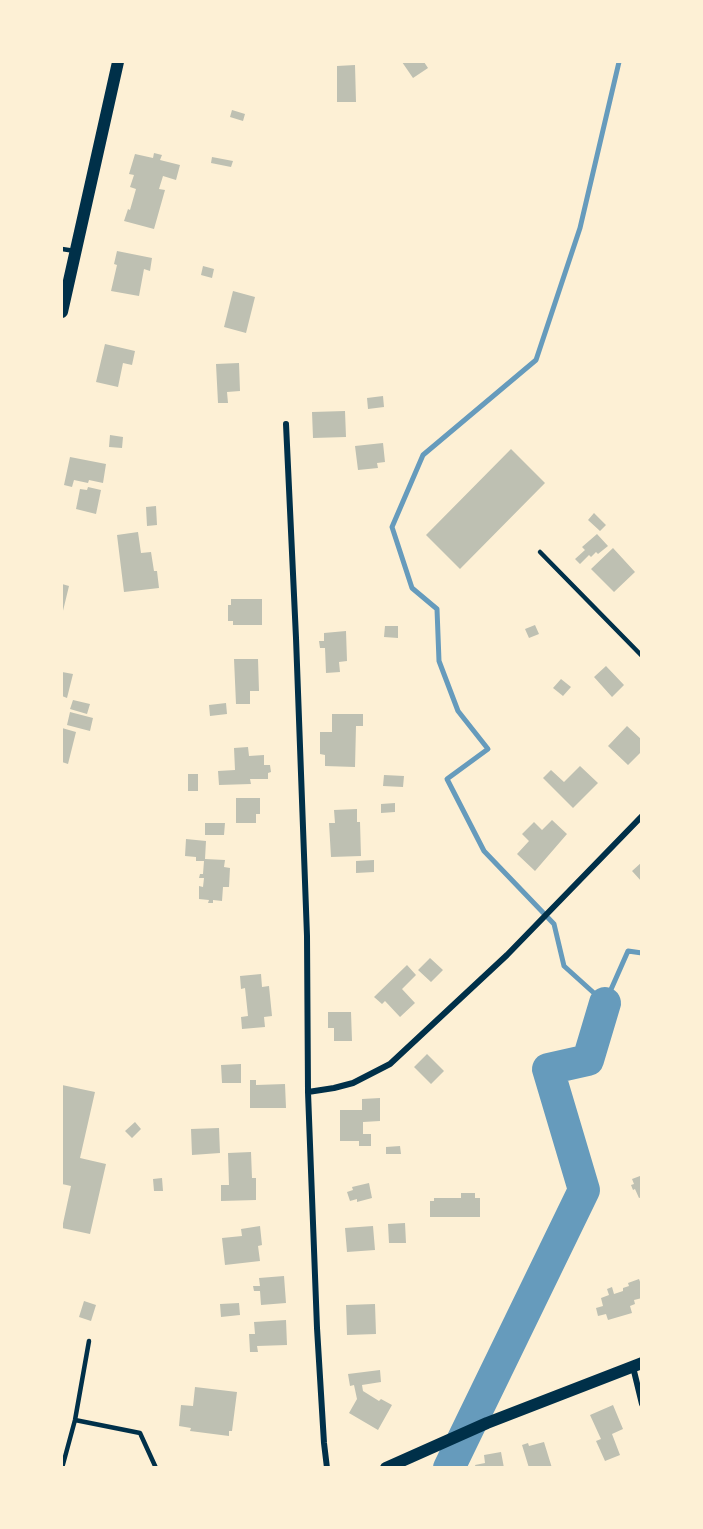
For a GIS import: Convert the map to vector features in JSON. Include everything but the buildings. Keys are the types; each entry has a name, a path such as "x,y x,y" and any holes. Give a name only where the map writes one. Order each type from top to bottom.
{"main road":[{"path":"62,310 118,62"},
{"path":"386,1467 487,1423 637,1365"}],"street":[{"path":"286,424 307,936 308,1092 317,1328 327,1467"},
{"path":"308,1092 353,1083 390,1064 507,955 642,816"},
{"path":"637,1365 642,1404"}],"lane":[{"path":"62,249 75,251"},
{"path":"540,552 642,656"},
{"path":"62,1467 75,1420 89,1341"},
{"path":"75,1420 140,1433 156,1467"}],"waterway":[{"path":"619,62 580,228 536,360 423,455 392,527 412,588 437,609 439,661 458,711 488,749 447,779 484,851 554,924 564,966 605,1003 628,951 642,953"},
{"path":"449,1468 584,1190 548,1069 588,1060 605,1003"}]}
